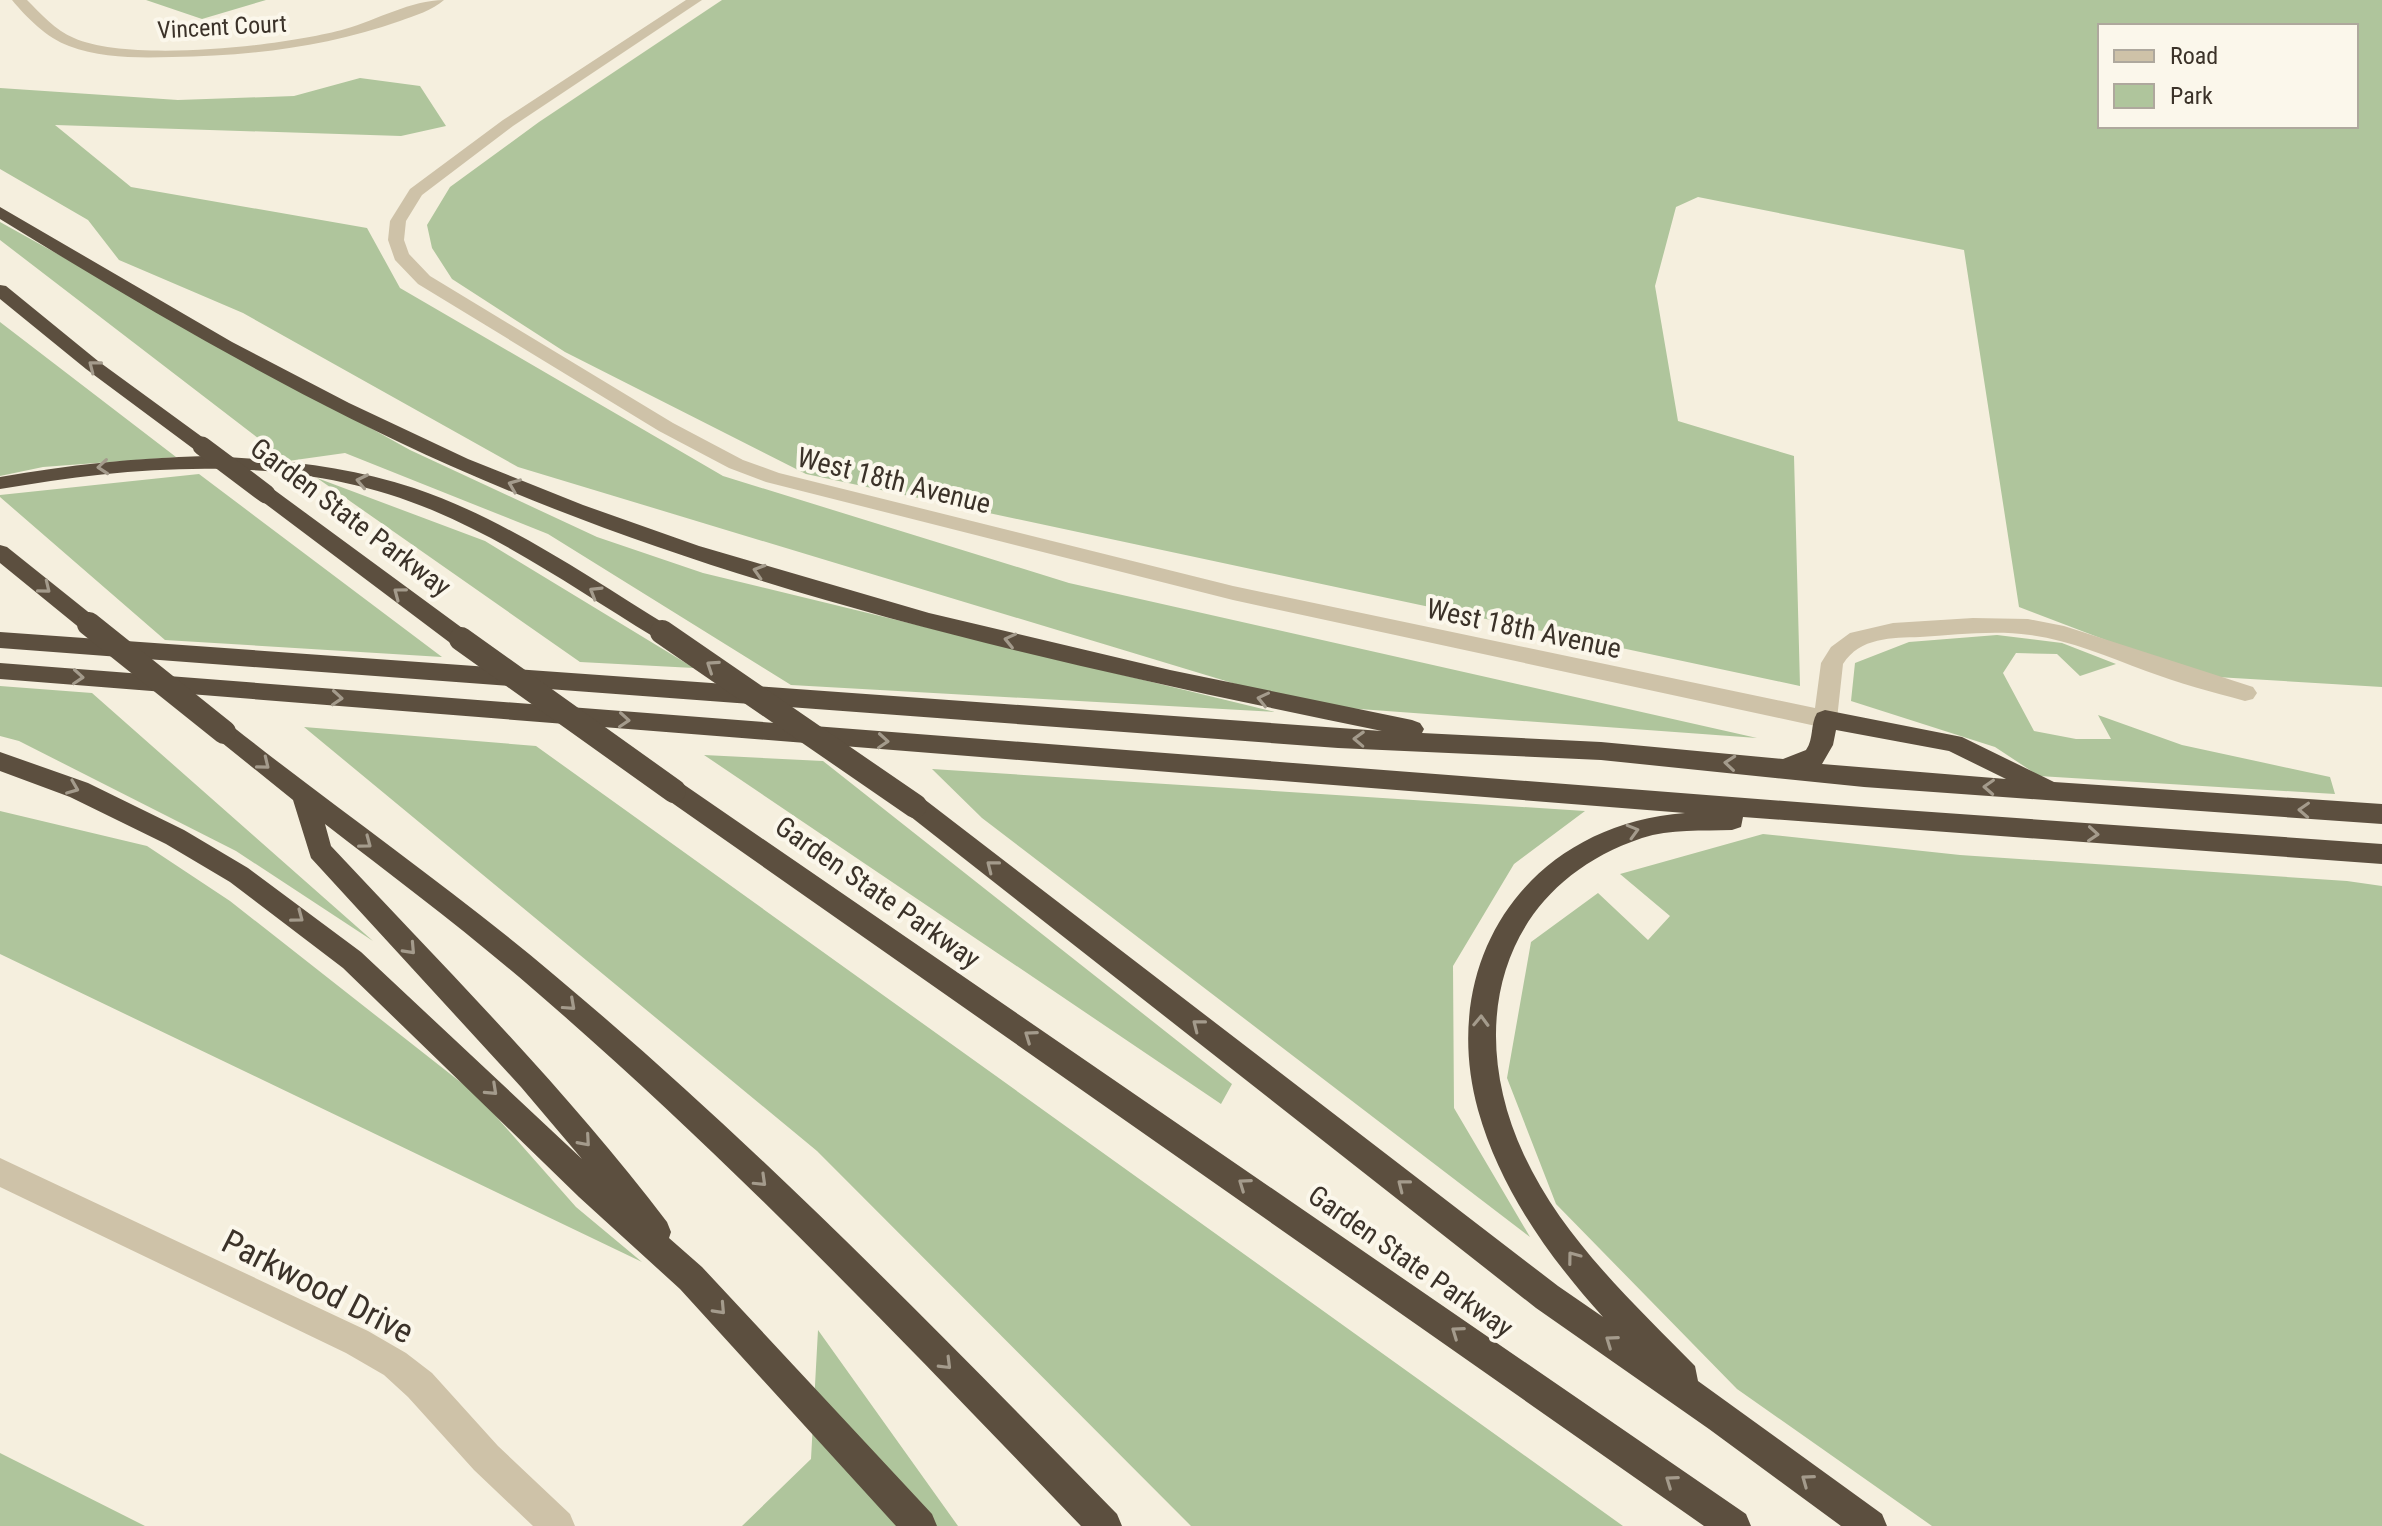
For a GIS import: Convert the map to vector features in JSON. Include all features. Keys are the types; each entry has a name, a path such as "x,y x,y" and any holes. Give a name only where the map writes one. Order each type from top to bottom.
{"highway":[{"path":"0,212 275,375 462,464 621,526 806,586 968,630 1315,711 1477,742"},
{"name":"Garden State Parkway","path":"0,290 92,365 461,639 674,791 1734,1526"},
{"path":"0,483 91,468 177,464 261,466 365,481 408,493 495,533 662,632 915,806 1547,1297 1721,1417 1870,1526"},
{"path":"0,552 304,796 462,914 545,982 669,1094 838,1255 1105,1526"},
{"path":"0,640 1322,738 1477,742 1779,767 1864,778 2382,814"},
{"path":"0,671 1875,818 2382,854"},
{"path":"1779,767 1802,764 1820,753 1825,719 1966,748 2054,790"},
{"path":"0,761 128,812 239,875 301,919 363,971 590,1187 691,1278 920,1526"},
{"path":"304,796 320,851 531,1078 607,1167 691,1278"},
{"path":"1721,1417 1596,1287 1523,1185 1510,1158 1484,1084 1481,1011 1485,988 1498,944 1523,905 1567,864 1613,838 1664,824 1875,818"}],"street":[{"path":"22,3 47,0"},
{"name":"Vincent Court","path":"22,3 66,40 86,47 125,53 230,53 272,49 328,38 437,0"},
{"name":"West 18th Avenue","path":"695,0 508,123 431,178 408,201 398,221 397,248 407,265 424,280 666,427 723,458 773,478 1247,596 1825,719"},
{"path":"1825,719 1832,663 1836,655 1859,637 1908,629 2028,627 2094,643 2173,672 2245,693"},
{"name":"Parkwood Drive","path":"0,1172 357,1342 395,1364 420,1385 486,1458 558,1526"}],"green space":[{"path":"146,0 266,0 202,19"},
{"path":"722,0 2382,0 2382,687 2200,676 2019,607 1964,250 1698,197 1676,207 1655,286 1678,421 1794,456 1800,686 806,474 565,352 452,279 432,248 427,225 450,187 539,122"},
{"path":"360,78 420,86 446,126 401,136 55,125 131,187 367,228 400,288 723,476 1069,583 1757,738 1305,705 518,467 243,313 119,260 88,220 0,169 0,88 178,100 294,96"},
{"path":"0,222 410,450 597,537 703,573 1275,712 791,685 548,534 345,453 288,461 0,240"},
{"path":"0,322 176,457 43,467 0,476"},
{"path":"199,474 442,657 165,640 0,497"},
{"path":"317,478 485,541 694,668 580,662"},
{"path":"1997,635 2062,643 2116,664 2080,676 2057,654 2016,653 2003,673 2034,731 2076,739 2111,739 2098,715 2182,745 2330,777 2335,794 2039,776 1995,747 1851,701 1855,663 1909,642"},
{"path":"0,686 92,693 373,941 236,851 19,741 0,736"},
{"path":"304,727 536,746 1623,1526 1191,1526 817,1151"},
{"path":"704,755 823,761 1232,1084 1221,1104"},
{"path":"932,769 1585,811 1514,864 1453,966 1454,1108 1530,1237 982,818"},
{"path":"0,811 147,846 230,901 477,1095 576,1207 642,1262 0,954"},
{"path":"1763,834 1960,855 2347,881 2382,886 2382,1526 1932,1526 1737,1389 1556,1204 1507,1078 1531,942 1598,893 1648,940 1670,916 1620,874"},
{"path":"818,1330 958,1526 742,1526 811,1459"},
{"path":"0,1453 145,1526 0,1526"}]}
